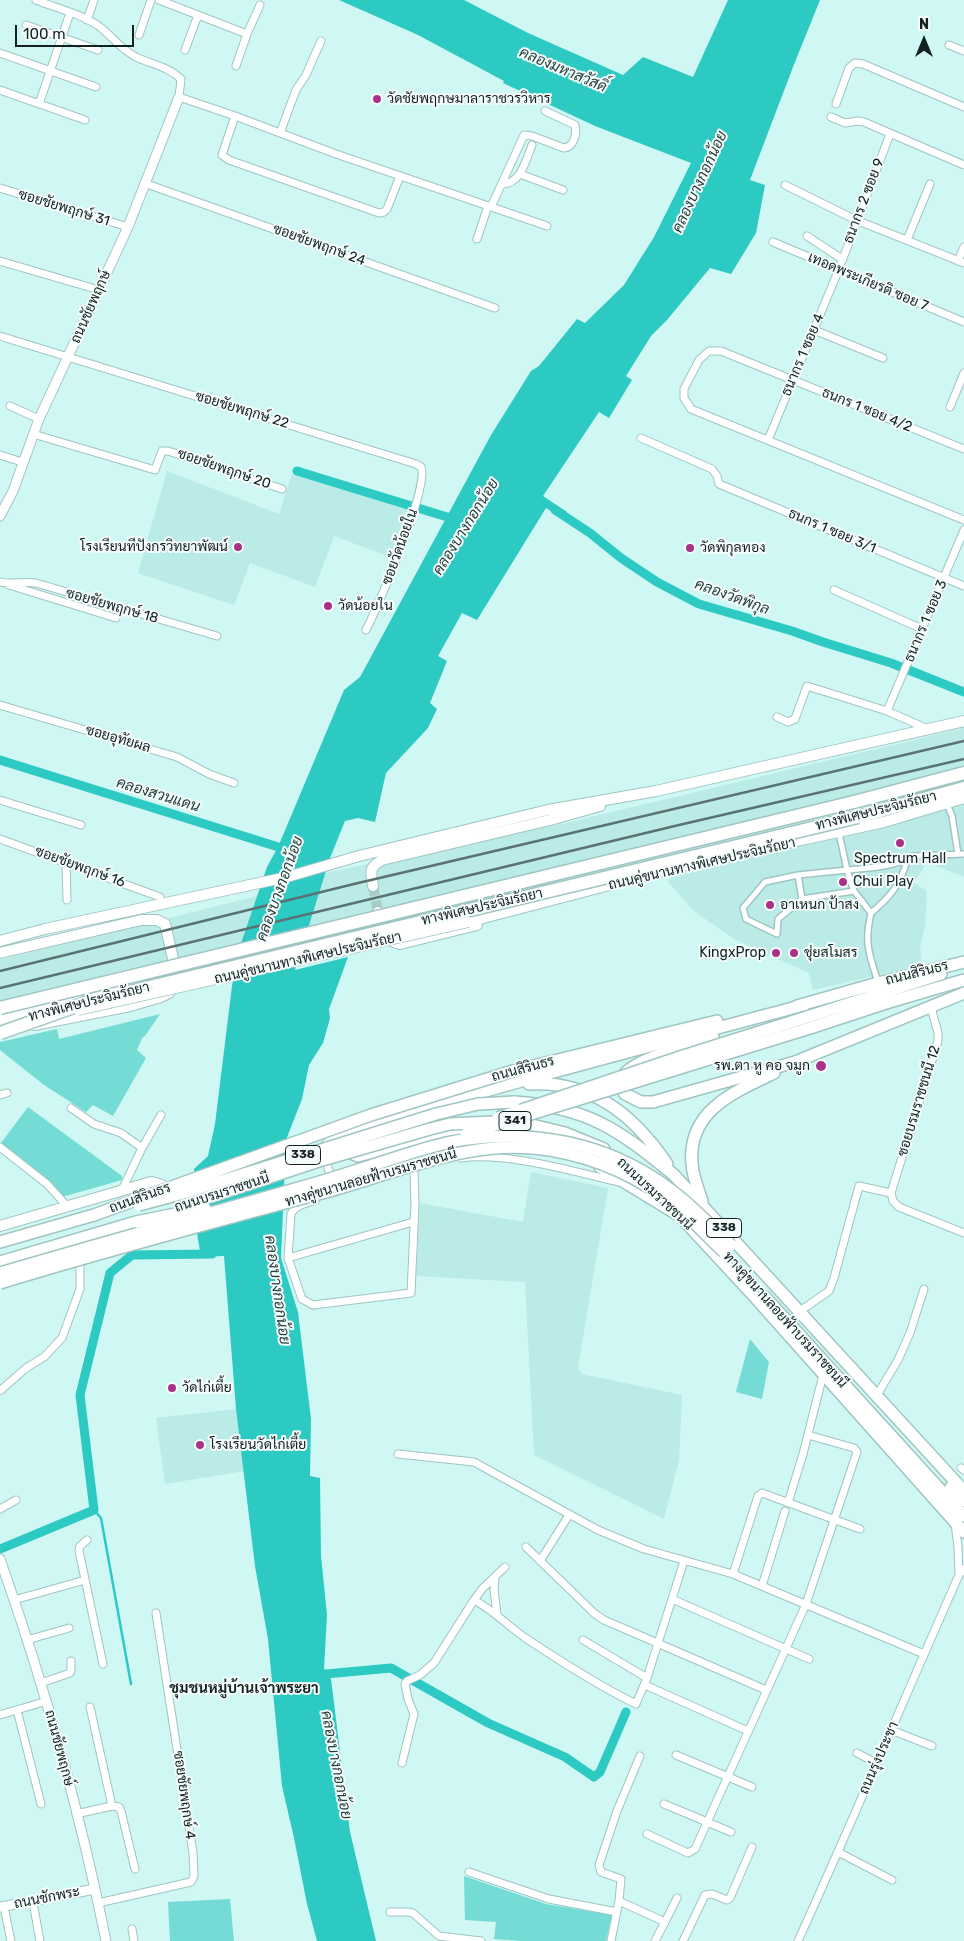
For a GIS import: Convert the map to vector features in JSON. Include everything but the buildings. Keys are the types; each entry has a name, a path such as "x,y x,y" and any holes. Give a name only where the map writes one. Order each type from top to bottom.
{"highway":[{"name":"ทางพิเศษประจิมรัถยา","path":"0,1008 835,807 964,773"},
{"name":"ทางพิเศษประจิมรัถยา","path":"0,1023 858,817 964,788"},
{"path":"0,1032 88,1002"}],"main road":[{"path":"373,886 370,872 374,865 382,860 550,820 656,791 964,721"},
{"path":"0,941 287,877 359,856 548,810 656,791"},
{"name":"ถนนคู่ขนานทางพิเศษประจิมรัถยา","path":"0,1023 42,1018 468,922 686,866 884,822 964,798"},
{"path":"378,912 387,938 392,942 400,944 618,890 686,866"},
{"path":"0,953 134,921 157,920 165,924 174,963 175,984 169,993 130,1006 40,1024 0,1027"},
{"path":"0,958 152,923 160,927 170,968 164,978 0,1014"},
{"name":"ถนนสิรินธร","path":"94,1215 371,1115 512,1071 684,1028 804,1005 878,983 964,962"},
{"path":"428,1148 467,1128 680,1057 809,1023 964,966"},
{"name":"ถนนสิรินธร","path":"136,1222 217,1205 524,1118 729,1052 809,1023 964,980"},
{"path":"704,1206 694,1176 692,1163 694,1138 702,1121 728,1095 796,1062 964,993"},
{"path":"796,1062 653,1102 641,1102 630,1098 625,1094 622,1086 624,1075 642,1062 804,1005"},
{"path":"680,1216 572,1151 524,1132 475,1130 422,1139 358,1156 353,1154 347,1145 352,1130 457,1098 512,1085 552,1072 804,1005"},
{"path":"512,1085 536,1083 561,1084 579,1088 600,1098 628,1118 644,1134 674,1175"},
{"name":"ถนนบรมราชชนนี","path":"0,1242 94,1215 180,1194 436,1114 478,1104 514,1102 553,1106 604,1124 638,1146 674,1175 964,1490"},
{"name":"ถนนบรมราชชนนี","path":"0,1262 136,1222 311,1164 430,1129 470,1123 528,1124 546,1128 584,1140 614,1156 642,1178 680,1216 754,1296 823,1375 959,1519 964,1532"},
{"name":"ทางคู่ขนานลอยฟ้าบรมราชชนนี","path":"0,1273 341,1177 428,1148 480,1138 534,1138 572,1144 592,1149 626,1162 645,1172 686,1201 731,1245 964,1502"},
{"name":"ทางคู่ขนานลอยฟ้าบรมราชชนนี","path":"0,1284 84,1258 344,1187 434,1158 488,1148 531,1148 564,1153 615,1169 646,1186 678,1208 724,1252 959,1519"},
{"path":"0,1226 151,1182 171,1189 179,1198 184,1218 182,1228 170,1236 80,1263 0,1284"}],"street":[{"path":"36,0 87,20 101,28 127,52 176,74 181,79 179,97 547,226"},
{"path":"87,20 94,0"},
{"path":"139,35 151,0"},
{"path":"159,0 248,34"},
{"path":"236,66 260,5"},
{"path":"39,104 70,13"},
{"path":"185,50 198,15"},
{"path":"26,25 98,50"},
{"path":"280,133 296,90 306,75 321,41"},
{"path":"949,45 964,51"},
{"path":"0,53 96,87"},
{"path":"836,104 848,68 855,63 863,64 964,107"},
{"path":"0,90 85,120"},
{"name":"ถนนชัยพฤกษ์","path":"0,516 9,500 39,419 128,226 179,97"},
{"path":"476,239 489,206 502,184 524,135 532,136 564,148 572,144 576,125 545,111"},
{"path":"235,116 222,155 229,160 379,213 388,209 400,176"},
{"path":"831,117 845,123 864,122 964,165"},
{"name":"ธนากร 2 ซอย 9","path":"839,269 890,134"},
{"path":"502,184 513,182 520,174 532,145"},
{"path":"520,174 562,190"},
{"name":"ซอยชัยพฤกษ์ 24","path":"144,183 495,308"},
{"path":"907,240 930,184"},
{"path":"785,186 856,220 961,262 964,247"},
{"name":"ซอยชัยพฤกษ์ 31","path":"0,188 128,226"},
{"path":"807,236 842,259"},
{"name":"เทอดพระเกียรติ ซอย 7","path":"773,242 964,322"},
{"path":"0,261 99,290"},
{"name":"ธนากร 1 ซอย 4","path":"768,440 839,269"},
{"path":"814,330 884,358"},
{"name":"ซอยชัยพฤกษ์ 22","path":"0,336 416,464"},
{"name":"ธนกร 1 ซอย 4/2","path":"768,440 691,409 687,404 684,398 684,389 699,360 709,351 721,351 964,449"},
{"path":"950,407 964,373"},
{"path":"10,406 39,419"},
{"name":"ซอยชัยพฤกษ์ 20","path":"33,434 155,470 162,451 168,450 282,489"},
{"name":"ธนกร 1 ซอย 3/1","path":"641,438 712,469 717,476 719,484 964,586"},
{"path":"768,440 964,520"},
{"path":"0,455 22,462"},
{"name":"ซอยวัดน้อยใน","path":"366,630 380,602 414,508 423,477 421,467 416,464"},
{"name":"ธนากร 1 ซอย 3","path":"887,711 964,530"},
{"name":"ซอยชัยพฤกษ์ 18","path":"3,583 116,618"},
{"name":"ซอยชัยพฤกษ์ 18","path":"3,583 36,583 217,636"},
{"path":"834,590 922,629"},
{"path":"777,717 788,722 794,719 807,686 887,711 929,729"},
{"name":"ซอยอุทัยผล","path":"0,705 177,757 209,774 234,783"},
{"path":"0,800 81,825"},
{"path":"854,892 802,899 778,919 777,934 746,919 743,908 765,882 798,875 878,868 907,860 914,856 961,854 952,816 947,804"},
{"path":"839,833 854,892 871,913"},
{"name":"ซอยชัยพฤกษ์ 16","path":"0,839 160,896"},
{"path":"878,983 868,950 867,932 871,913 890,896 904,871 907,860"},
{"path":"66,862 67,900"},
{"path":"798,875 802,899"},
{"name":"ซอยบรมราชชนนี 12","path":"891,1194 938,1042 938,1033 931,1007"},
{"path":"71,1108 94,1124 121,1133 142,1148"},
{"path":"122,1190 142,1148 161,1115"},
{"path":"324,1196 331,1178 323,1147 333,1137 352,1130"},
{"path":"0,1147 47,1184 67,1206"},
{"path":"414,1169 415,1205 411,1293 313,1305 302,1299 288,1258 291,1214 293,1209 324,1196 440,1160 466,1157 535,1164 627,1183"},
{"path":"331,1178 350,1189"},
{"path":"800,1311 829,1291 859,1186 891,1194 893,1201 899,1207 964,1233"},
{"path":"288,1258 413,1222"},
{"path":"0,1391 26,1368 44,1357 62,1338 80,1289 80,1263"},
{"path":"877,1395 898,1360 910,1333 924,1289"},
{"path":"788,1503 823,1375"},
{"path":"647,1834 691,1853 695,1849 806,1604 856,1456 856,1450 808,1434"},
{"path":"398,1454 474,1462 598,1530 644,1549 733,1574 924,1654"},
{"path":"733,1574 760,1494 765,1493 860,1529"},
{"path":"0,1509 16,1500"},
{"path":"762,1586 785,1511"},
{"path":"540,1561 569,1514"},
{"name":"ถนนรุ่งประชา","path":"798,1941 962,1572 958,1547 959,1519"},
{"path":"87,1540 80,1546 79,1551 103,1664"},
{"path":"526,1548 595,1614 621,1628 766,1690"},
{"name":"ถนนชัยพฤกษ์","path":"0,1559 47,1701 95,1889 106,1941"},
{"path":"474,1600 497,1614 509,1626 557,1658 636,1704 646,1681 684,1561"},
{"path":"402,1763 414,1719 406,1691 407,1681 420,1675 434,1663 482,1589 505,1567"},
{"path":"495,1578 494,1590 497,1614"},
{"path":"14,1600 85,1580"},
{"path":"672,1599 809,1659"},
{"name":"ซอยชัยพฤกษ์ 4","path":"98,1903 191,1882 194,1876 191,1844 156,1613"},
{"path":"27,1640 69,1628"},
{"path":"582,1640 646,1681 748,1731"},
{"path":"42,1683 70,1673 71,1661"},
{"path":"0,1715 47,1701"},
{"path":"90,1707 112,1806"},
{"path":"17,1710 41,1804"},
{"path":"891,1730 932,1746"},
{"path":"857,1753 876,1763"},
{"path":"676,1755 752,1788"},
{"path":"610,1941 620,1901 621,1879 601,1872 599,1865 617,1810 640,1756"},
{"path":"664,1804 732,1832"},
{"path":"76,1814 112,1806 118,1807 121,1811 135,1869"},
{"path":"683,1941 706,1895 709,1894 727,1900 730,1898 752,1847"},
{"path":"838,1852 892,1880"},
{"path":"469,1872 549,1899 617,1912"},
{"name":"ถนนชักพระ","path":"2,1907 95,1889"},
{"path":"655,1941 677,1898"},
{"path":"620,1901 665,1922"},
{"path":"33,1902 40,1941"},
{"path":"2,1907 11,1941"},
{"path":"390,1912 413,1914 439,1936 481,1941"},
{"path":"132,1929 134,1941"}],"shaded area":[{"name":"โรงเรียนทีปังกรวิทยาพัฒน์","path":"294,468 412,501 390,557 334,536 315,587 250,563 234,605 138,573 167,471 279,514"},
{"path":"964,728 964,782 302,945 325,873 566,823"},
{"path":"964,799 964,877 927,862 914,883 927,891 925,926 920,949 922,965 813,990 809,973 734,939 694,911 668,882 674,875"},
{"path":"257,896 239,949 0,1011 0,960"},
{"path":"160,1014 142,1038 137,1050 146,1058 113,1116 93,1105 86,1112 44,1085 0,1050 0,1042 57,1029 59,1039"},
{"path":"28,1107 122,1176 122,1180 62,1197 1,1143"},
{"path":"531,1172 608,1188 578,1367 582,1374 682,1395 679,1460 664,1519 534,1455 525,1282 416,1276 420,1203 523,1222"},
{"path":"750,1339 769,1362 762,1399 736,1392"},
{"name":"โรงเรียนวัดไก่เตี้ย","path":"236,1409 245,1471 165,1484 156,1418"},
{"path":"464,1876 546,1904 612,1915 606,1941 521,1941 494,1939 496,1922 465,1920"},
{"path":"230,1899 234,1941 170,1941 168,1902"}],"water":[{"path":"339,0 464,0 528,33 623,75 643,57 693,77 728,0 820,0 750,180 765,185 756,233 731,274 710,268 667,320 651,336 626,376 632,380 609,418 599,412 543,496 567,512 563,519 546,508 477,620 462,613 438,656 447,661 430,703 437,709 428,728 386,773 375,822 358,818 345,821 330,858 295,970 348,957 329,1009 330,1018 323,1043 309,1065 302,1099 286,1140 281,1258 298,1312 311,1419 310,1476 320,1478 321,1556 327,1615 324,1669 331,1679 350,1832 376,1941 317,1941 307,1904 282,1786 268,1639 255,1566 236,1409 224,1256 201,1257 197,1233 194,1169 208,1156 215,1124 232,986 239,949 267,867 278,847 344,690 360,677 491,435 531,371 539,366 577,319 585,323 624,285 654,237 691,163 595,126 503,83 504,81 418,35"}],"waterway":[{"name":"คลองบางกอกน้อย","path":"297,471 457,520"},
{"name":"คลองวัดพิกุล","path":"555,510 657,582 699,604 792,631 891,663 964,692"},
{"name":"คลองสวนแดน","path":"0,760 288,850"},
{"path":"0,1549 94,1510 80,1395 110,1273 132,1255 212,1254"},
{"path":"94,1510 101,1518 131,1684"},
{"path":"315,1675 391,1668 488,1723 565,1757 594,1777 600,1772 626,1712"}],"tunnel":[{"path":"373,886 378,912"}],"railway":[{"path":"0,971 354,884 964,741"},
{"path":"0,988 679,825 964,759"}],"place":[{"name":"วัดชัยพฤกษมาลาราชวรวิหาร","path":"377,99"},
{"name":"โรงเรียนทีปังกรวิทยาพัฒน์","path":"238,547"},
{"name":"วัดพิกุลทอง","path":"690,548"},
{"name":"วัดน้อยใน","path":"328,606"},
{"name":"Spectrum Hall","path":"900,843"},
{"name":"Chui Play","path":"843,882"},
{"name":"อาเหนก ป้าสง","path":"770,905"},
{"name":"KingxProp","path":"776,953"},
{"name":"ชุ่ยสโมสร","path":"794,953"},
{"name":"รพ.ตา หู คอ จมูก","path":"821,1066"},
{"name":"วัดไก่เตี้ย","path":"172,1388"},
{"name":"โรงเรียนวัดไก่เตี้ย","path":"200,1445"}],"district":[{"name":"ชุมชนหมู่บ้านเจ้าพระยา","path":"244,1689"}],"water label":[{"name":"คลองมหาสวัสดิ์","path":"563,70"}]}
